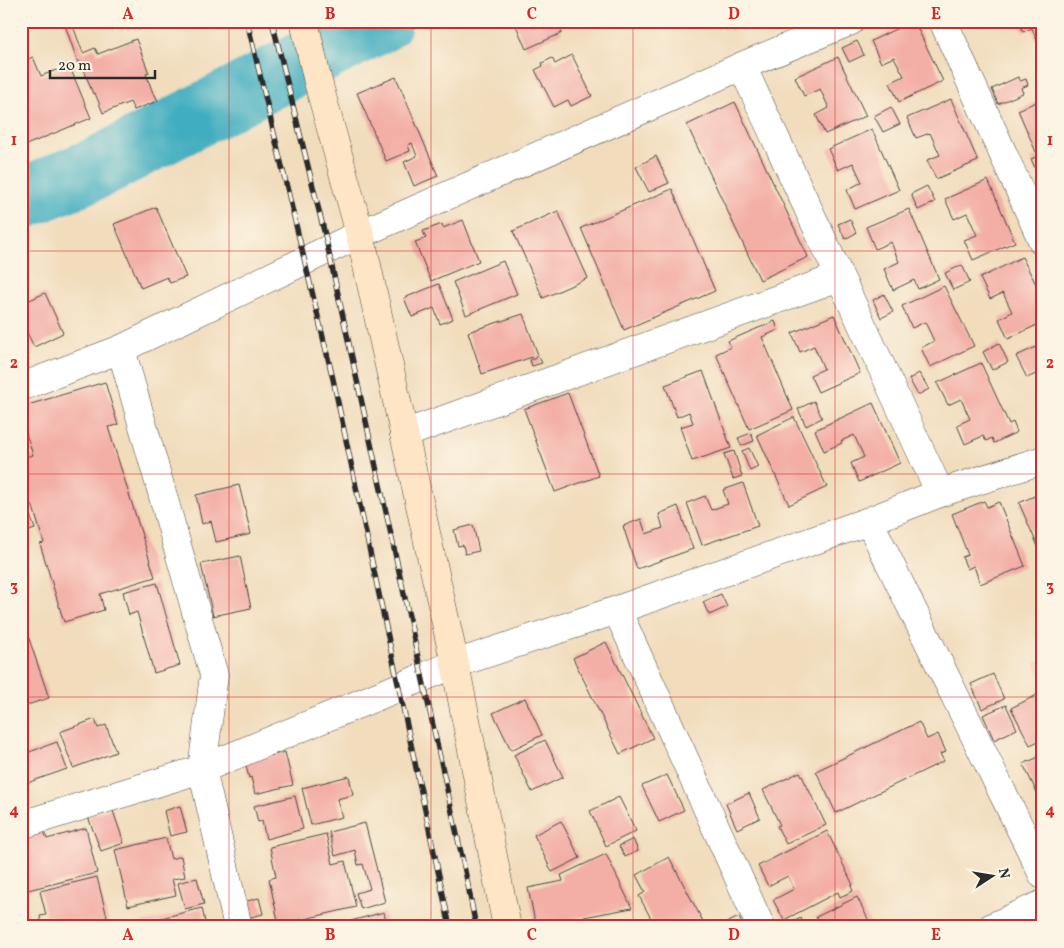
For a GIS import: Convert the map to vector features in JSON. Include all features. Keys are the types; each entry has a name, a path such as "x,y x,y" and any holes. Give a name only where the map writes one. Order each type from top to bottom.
{"street":[{"path":"304,21 317,78 360,234 455,664 507,927"},
{"path":"21,387 122,349 360,234 742,66 851,21"},
{"path":"942,21 1043,242"},
{"path":"742,66 940,493"},
{"path":"404,434 840,277"},
{"path":"122,349 214,675 202,769 238,927"},
{"path":"21,825 202,769 455,664 617,610 869,521 940,493 1043,460"},
{"path":"869,521 1043,875"},
{"path":"617,610 761,927"},
{"path":"992,927 1043,904"}],"building":[{"path":"71,21 83,53 95,48 98,54 136,39 149,73 146,74 158,101 134,110 130,102 103,113 95,93 93,94 81,62 78,63 64,22"},
{"path":"514,21 557,21 562,33 526,49"},
{"path":"914,21 943,81 899,102 890,83 904,76 894,57 881,63 871,41"},
{"path":"1019,21 1043,21 1043,56 1032,28 1023,32"},
{"path":"857,41 864,55 849,62 842,48"},
{"path":"572,55 592,96 571,106 568,100 554,107 535,70 543,66 542,63 552,58 555,64"},
{"path":"33,57 41,76 69,65 91,118 26,145 21,134 21,62"},
{"path":"838,57 866,116 825,134 816,115 829,108 820,89 804,96 795,77"},
{"path":"396,77 438,176 414,186 404,162 417,156 412,143 408,145 410,151 386,161 357,93"},
{"path":"1018,77 1020,81 1026,79 1028,85 1021,88 1023,93 998,104 992,89"},
{"path":"951,99 978,161 936,179 927,160 940,155 930,133 916,138 907,118"},
{"path":"1043,99 1043,149 1036,152 1018,110"},
{"path":"735,102 808,257 760,280 687,125"},
{"path":"891,107 900,124 883,132 874,116"},
{"path":"872,129 899,190 855,209 847,190 862,182 853,163 838,170 828,149"},
{"path":"1043,154 1043,181 1041,181 1031,159"},
{"path":"656,156 669,183 649,192 636,167"},
{"path":"988,180 1015,242 973,260 964,240 977,235 967,213 954,219 945,199"},
{"path":"927,186 935,202 918,210 911,194"},
{"path":"672,189 715,291 624,330 581,228"},
{"path":"156,207 186,277 170,283 167,277 141,288 114,224"},
{"path":"909,209 939,279 918,289 914,280 893,290 884,269 899,262 891,242 875,249 866,227"},
{"path":"558,211 588,278 543,298 513,231"},
{"path":"850,219 856,233 845,239 838,224"},
{"path":"463,220 479,261 431,281 415,242 426,238 423,231 442,224 443,228"},
{"path":"1022,257 1043,298 1043,322 1008,339 999,319 1012,312 1003,293 990,299 980,278"},
{"path":"503,261 517,294 466,315 453,282"},
{"path":"962,265 970,282 953,290 945,273"},
{"path":"439,284 453,319 440,324 434,308 412,317 404,298"},
{"path":"944,286 974,346 930,367 921,348 934,341 925,322 912,328 902,306"},
{"path":"45,293 63,333 34,347 21,320 21,304"},
{"path":"884,294 893,312 881,318 873,300"},
{"path":"523,314 538,355 482,374 468,332"},
{"path":"834,315 860,373 818,392 810,375 824,369 814,346 800,352 792,333"},
{"path":"775,321 778,330 762,337 793,410 749,429 716,354 731,347 728,341"},
{"path":"999,343 1008,362 992,370 983,352"},
{"path":"1043,344 1043,378 1040,372 1027,378 1016,356"},
{"path":"539,357 542,363 532,366 530,360"},
{"path":"981,363 1009,424 1013,422 1017,432 994,443 992,438 986,441 983,436 965,444 957,425 970,419 961,399 948,405 937,383"},
{"path":"703,371 731,448 692,461 680,427 693,423 689,412 677,417 665,385"},
{"path":"919,373 929,389 918,395 909,379"},
{"path":"105,382 118,425 108,427 155,577 100,594 104,610 64,622 40,544 44,543 32,504 21,507 21,447 25,457 33,455 21,418 21,407"},
{"path":"568,393 599,476 555,492 524,409"},
{"path":"1043,395 1043,414 1035,398"},
{"path":"814,401 822,418 806,426 798,409"},
{"path":"873,403 900,463 859,482 851,463 864,457 854,435 824,451 815,430"},
{"path":"794,417 827,487 789,505 757,435"},
{"path":"751,433 754,441 741,446 738,438"},
{"path":"749,448 758,467 750,471 742,451"},
{"path":"734,451 742,476 733,479 724,454"},
{"path":"743,483 758,526 702,545 687,503 705,496 711,510 728,504 723,490"},
{"path":"239,485 251,534 216,542 211,521 202,524 196,495"},
{"path":"1043,492 1043,558 1019,503"},
{"path":"984,501 987,507 999,502 1025,566 980,584 974,566 967,569 962,557 968,555 952,514"},
{"path":"678,506 693,549 637,569 623,526 641,519 646,534 663,528 659,514"},
{"path":"30,515 35,529 23,533 21,519"},
{"path":"473,525 479,551 465,554 463,545 458,546 454,530"},
{"path":"240,556 251,608 213,616 201,564"},
{"path":"157,583 180,665 154,673 137,612 129,615 123,592"},
{"path":"721,594 727,607 709,615 703,602"},
{"path":"21,615 49,698 21,707"},
{"path":"606,642 653,738 620,754 573,658"},
{"path":"1043,659 1043,682 1034,663"},
{"path":"993,674 1004,699 982,709 971,684"},
{"path":"1043,692 1043,739 1030,745 1011,708"},
{"path":"525,698 542,735 511,750 493,713"},
{"path":"1006,705 1017,729 994,740 983,715"},
{"path":"95,719 98,728 106,725 116,752 73,768 60,732"},
{"path":"919,722 927,739 938,734 946,752 940,754 944,761 836,813 816,771"},
{"path":"545,740 563,777 532,792 514,755"},
{"path":"57,742 67,769 21,785 21,755"},
{"path":"285,752 293,785 255,794 245,762"},
{"path":"1043,755 1043,805 1023,764"},
{"path":"800,772 826,825 786,844 777,826 780,825 763,790"},
{"path":"667,775 684,810 659,822 642,786"},
{"path":"349,776 353,795 337,799 342,817 311,825 302,788"},
{"path":"749,793 760,818 737,829 726,804"},
{"path":"295,796 303,829 266,839 262,821 258,822 254,806"},
{"path":"619,797 636,831 606,846 590,811"},
{"path":"180,806 187,832 170,836 164,811"},
{"path":"112,808 124,843 101,851 88,817"},
{"path":"561,821 580,858 552,872 534,835"},
{"path":"365,823 385,902 361,909 356,893 370,889 363,864 358,865 355,850 335,856 329,832"},
{"path":"86,828 97,873 24,891 21,879 21,863 28,862 22,837 44,831 47,839"},
{"path":"827,831 853,885 851,886 853,891 840,897 838,892 784,920 773,900 794,889 788,876 768,886 758,866"},
{"path":"326,834 333,864 345,861 356,907 279,925 269,879 276,877 270,847"},
{"path":"166,838 171,859 181,856 185,877 172,879 176,895 128,906 115,850"},
{"path":"633,839 638,851 625,857 619,846"},
{"path":"606,854 632,908 536,926 528,888 563,881 561,875"},
{"path":"669,857 705,925 702,927 663,927 661,923 655,926 639,896 645,892 636,875"},
{"path":"97,877 109,925 101,927 42,927 40,916 46,915 40,891"},
{"path":"197,878 204,904 185,909 178,883"},
{"path":"857,897 872,927 821,927 816,917"},
{"path":"259,898 263,914 247,918 243,902"},
{"path":"202,908 206,927 129,927 129,926"},
{"path":"384,912 387,927 353,927 351,921"},
{"path":"739,917 743,927 718,927"},
{"path":"801,918 805,927 788,927 787,925"},
{"path":"338,921 339,927 318,927 318,926"}],"waterway":[{"path":"21,199 97,168 382,21"}],"railway":[{"path":"247,21 333,379 450,927"},
{"path":"272,21 325,235 476,927"}]}
